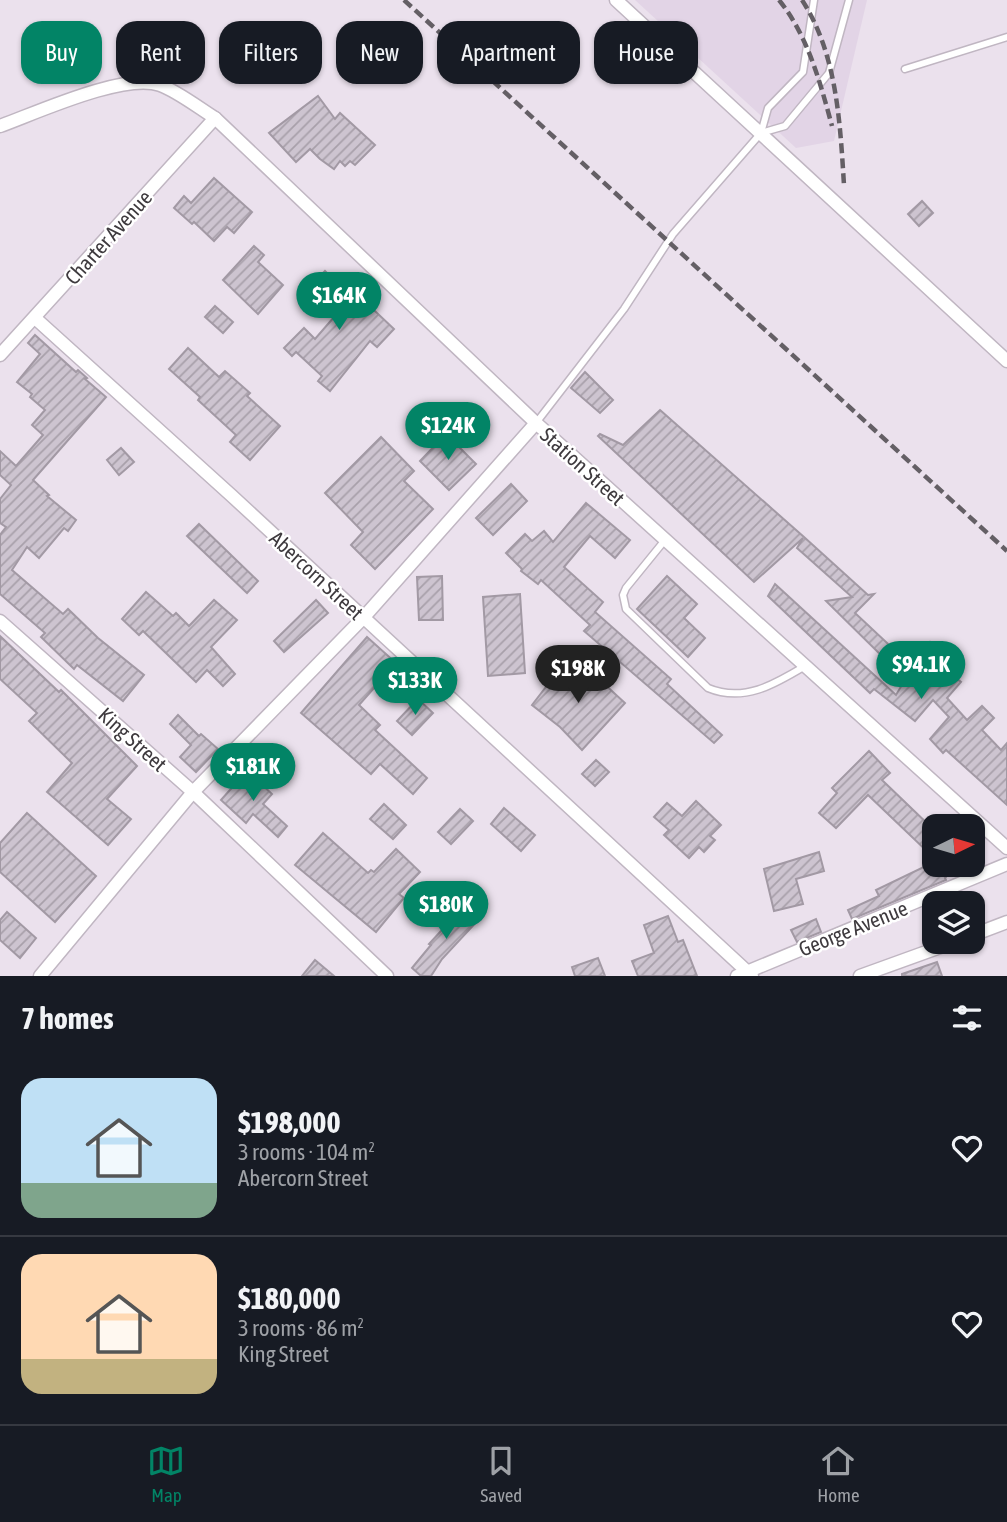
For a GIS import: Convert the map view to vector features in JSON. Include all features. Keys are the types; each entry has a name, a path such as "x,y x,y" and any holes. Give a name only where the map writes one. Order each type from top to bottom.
{"street":[{"path":"616,0 1007,361"},
{"name":"Station Street","path":"0,126 75,98 137,82 159,84 215,118 536,424 1007,848"},
{"name":"Charter Avenue","path":"0,355 215,118"},
{"name":"Abercorn Street","path":"34,317 364,618 746,974"},
{"path":"40,976 193,792 364,618 536,424"},
{"name":"King Street","path":"0,621 193,792 387,976"},
{"name":"George Avenue","path":"746,974 1007,864"},
{"path":"985,930 1007,922"},
{"path":"860,976 922,954"}],"lane":[{"path":"536,424 624,309 673,234 761,133 768,108 803,72 814,0"},
{"path":"761,133 785,126 829,73 849,0"},
{"path":"905,69 1007,37"},
{"path":"665,540 626,588 623,596 626,609 708,688 720,693 767,688 805,666"}],"shaded area":[{"path":"635,0 867,0 834,141 796,148 698,58 698,21 658,21"}],"building":[{"path":"318,96 335,119 340,113 375,145 355,165 350,161 345,166 340,161 334,169 310,149 296,162 269,133"},
{"path":"214,178 252,212 234,233 227,227 214,241 174,208 184,196 191,203"},
{"path":"922,201 933,213 919,226 908,214"},
{"path":"254,246 264,255 258,262 283,285 258,314 223,280"},
{"path":"325,271 355,301 359,296 394,329 377,347 370,341 330,391 318,381 322,376 296,352 292,356 284,348 304,328 315,339 335,316 307,290"},
{"path":"215,306 233,322 223,333 205,317"},
{"path":"35,335 106,397 33,480 49,495 47,496 76,520 68,531 64,528 39,558 27,547 12,570 63,614 68,609 98,638 144,675 123,701 77,665 74,669 41,637 45,633 0,594 0,535 6,527 0,523 0,499 11,485 0,475 0,451 16,466 43,435 32,425 45,410 30,397 32,394 17,382 40,354 28,343"},
{"path":"188,348 219,377 225,371 250,393 247,396 280,426 250,460 230,442 236,435 169,369"},
{"path":"585,372 613,400 600,413 571,388"},
{"path":"660,410 868,595 874,594 855,613 901,656 889,663 826,601 852,597 797,548 803,538 754,582 598,436 600,434 623,445"},
{"path":"446,434 476,464 449,490 420,461"},
{"path":"381,437 414,471 404,481 433,509 375,569 351,545 363,532 325,493"},
{"path":"121,448 134,462 119,475 107,460"},
{"path":"511,484 527,501 493,535 476,518"},
{"path":"586,503 630,540 615,558 590,536 564,567 603,602 595,612 671,679 667,684 722,735 714,743 584,631 590,625 541,580 538,584 521,571 506,553 525,534 532,541 544,531 553,542"},
{"path":"199,524 258,581 247,593 187,536"},
{"path":"442,576 443,620 419,620 417,577"},
{"path":"667,576 697,604 684,618 705,638 688,657 637,609"},
{"path":"775,584 896,695 930,642 952,664 946,670 961,682 947,698 967,720 982,706 994,718 982,730 1001,750 1007,743 1007,805 946,750 943,753 930,739 949,717 933,700 915,721 874,689 870,693 768,596"},
{"path":"146,592 173,616 176,613 189,626 214,600 237,620 211,647 235,674 223,686 207,670 196,682 143,631 139,635 122,619"},
{"path":"520,594 525,673 488,676 483,597"},
{"path":"316,600 328,613 284,652 274,641"},
{"path":"0,636 59,692 61,690 137,766 107,799 131,819 108,845 47,792 72,763 29,721 37,713 0,679"},
{"path":"367,637 396,663 359,705 380,725 375,730 427,778 413,794 380,764 371,774 301,713"},
{"path":"566,661 598,686 602,682 625,703 582,750 560,727 532,705"},
{"path":"418,699 433,713 412,735 397,721"},
{"path":"178,715 199,736 201,734 218,749 196,772 180,757 191,745 170,724"},
{"path":"869,751 890,773 882,780 922,818 922,847 868,795 836,828 819,813 837,793 832,788"},
{"path":"596,760 609,772 595,786 582,774"},
{"path":"247,771 272,794 263,804 287,826 278,837 253,814 246,823 221,800"},
{"path":"696,801 721,825 710,836 715,840 704,852 699,847 689,858 664,835 669,830 654,817 667,803 682,816"},
{"path":"384,804 406,825 393,839 370,819"},
{"path":"504,808 535,835 521,851 491,824"},
{"path":"460,809 473,821 451,844 438,832"},
{"path":"27,813 96,876 55,922 0,872 0,843"},
{"path":"323,833 368,873 371,870 374,872 396,849 420,872 399,894 404,898 376,932 295,865"},
{"path":"819,852 824,871 796,879 803,904 774,911 764,869"},
{"path":"922,868 922,877 946,877 946,880 852,919 848,910 879,896 876,890"},
{"path":"465,905 480,918 442,959 431,976 421,976 412,968 431,945 429,944"},
{"path":"7,912 36,938 20,958 0,940 0,920"},
{"path":"668,916 678,942 683,940 697,976 638,976 632,961 654,953 644,925"},
{"path":"816,919 821,932 797,942 791,930"},
{"path":"598,958 605,976 575,976 572,967"},
{"path":"315,960 334,976 302,976"},
{"path":"937,962 942,976 902,976 902,974"}],"railway":[{"path":"404,0 1007,551"},
{"path":"779,0 805,44 818,76 832,126"},
{"path":"802,0 814,21 830,66 841,137 844,185"}]}
